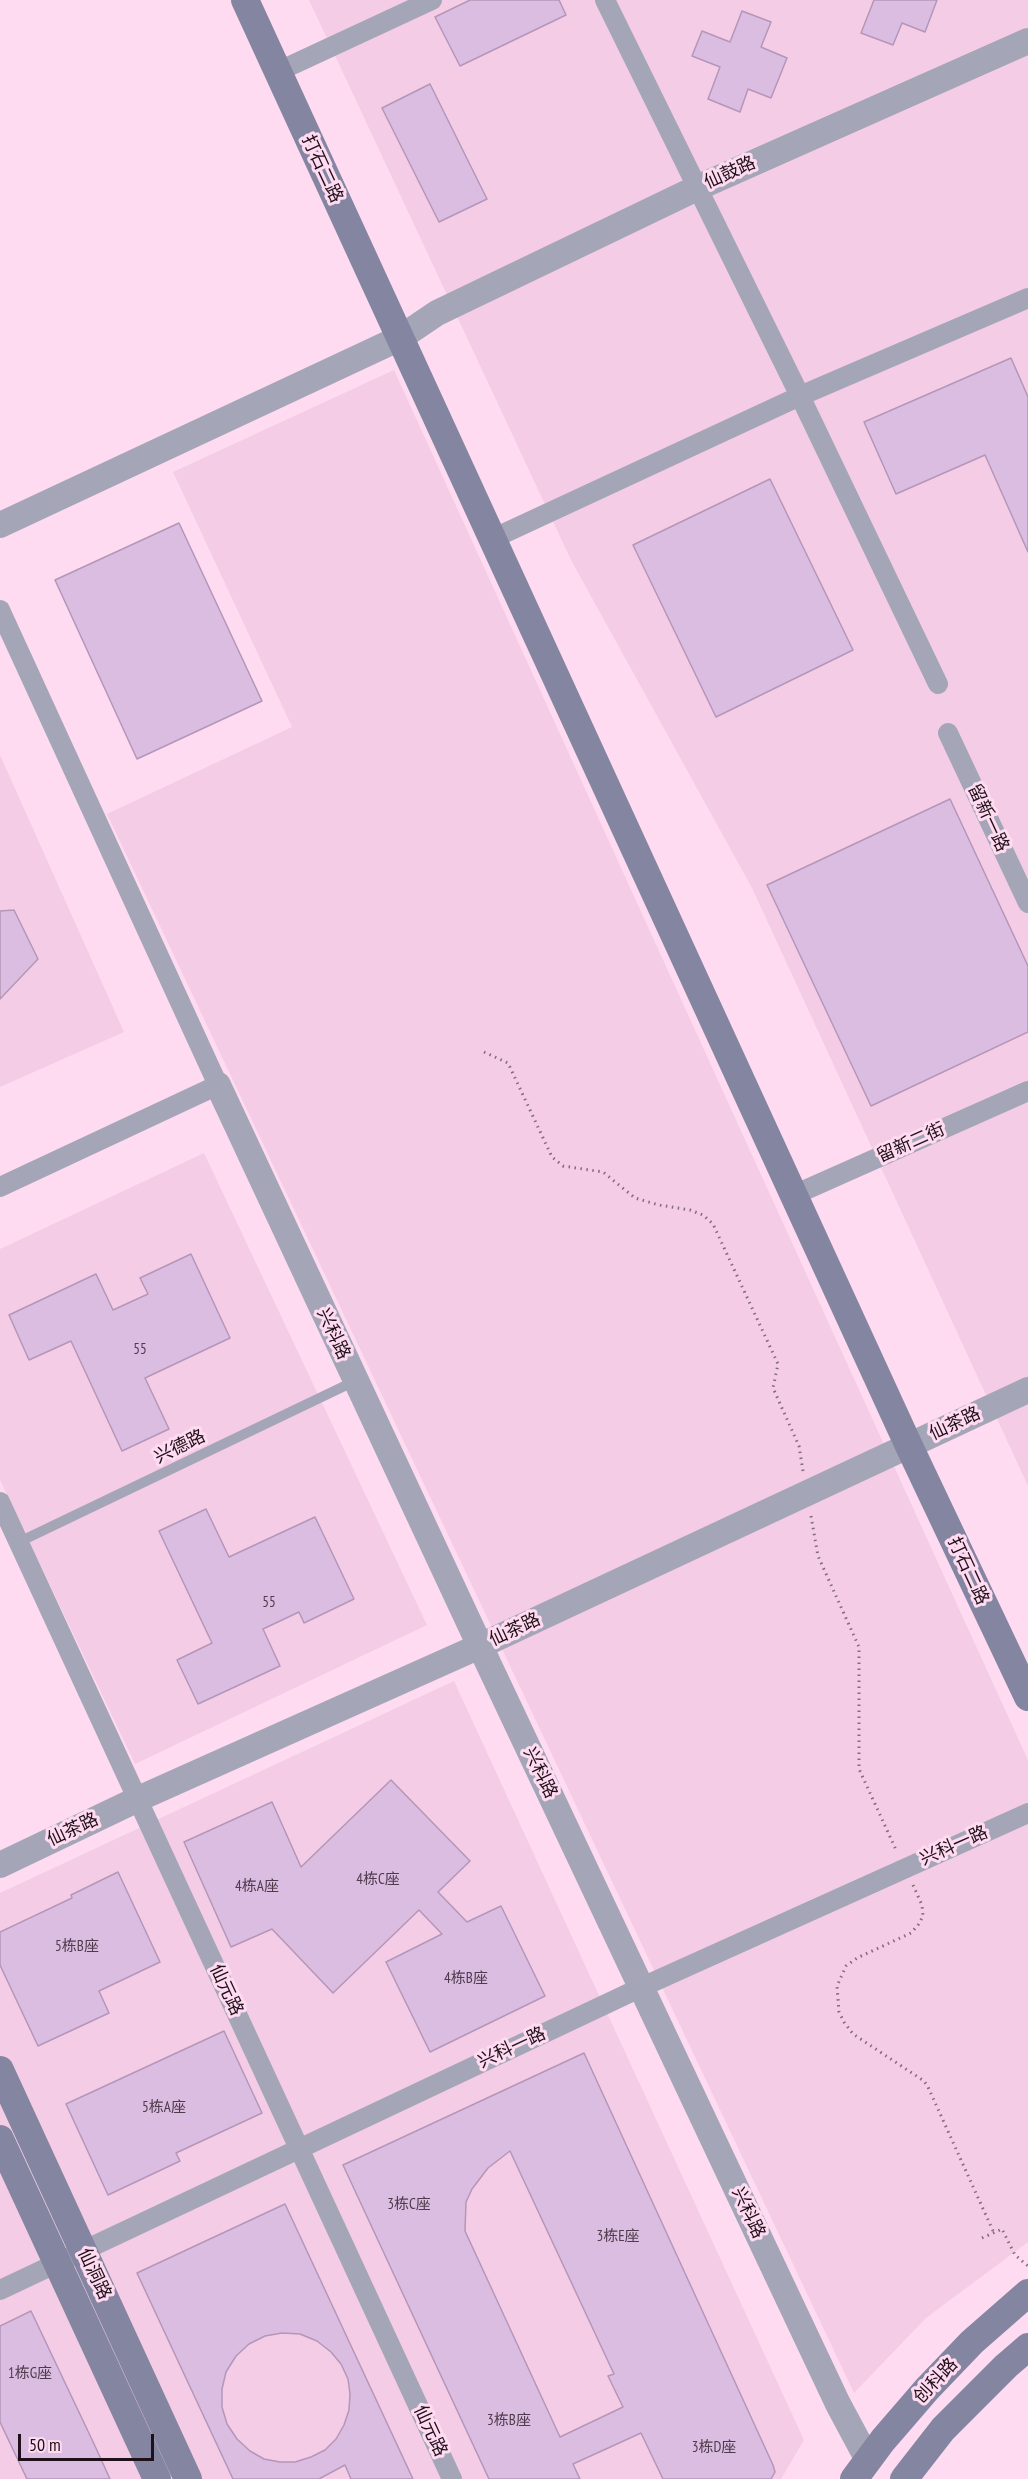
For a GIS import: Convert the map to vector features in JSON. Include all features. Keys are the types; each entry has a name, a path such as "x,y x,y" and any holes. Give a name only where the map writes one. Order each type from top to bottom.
{"main road":[{"name":"打石二路","path":"245,0 909,1446 1028,1697"},
{"name":"仙洞路","path":"0,2070 188,2479"},
{"name":"仙洞路","path":"0,2139 157,2479"},
{"name":"创科路","path":"861,2469 948,2367 1028,2293"},
{"path":"903,2479 943,2429 1028,2347"}],"street":[{"path":"278,72 432,0"},
{"path":"605,0 800,396 938,684"},
{"name":"仙鼓路","path":"0,525 400,338 437,313 697,188 1028,41"},
{"path":"492,539 800,396 1028,298"},
{"path":"0,610 218,1085 0,1187"},
{"name":"留新一路","path":"948,732 1028,903"},
{"name":"兴科路","path":"218,1085 355,1381 823,2372 861,2469"},
{"name":"留新二街","path":"794,1195 1028,1091"},
{"name":"仙茶路","path":"0,1865 138,1799 480,1646 1028,1390"},
{"name":"仙元路","path":"0,1502 452,2479"},
{"name":"兴科一路","path":"0,2290 642,1987 1028,1813"}],"lane":[{"name":"兴德路","path":"19,1542 355,1381"}],"path":[{"path":"484,1052 508,1063 552,1157 563,1166 603,1172 635,1198 690,1210 703,1215 713,1224 778,1364 773,1388 799,1446 804,1479"},
{"path":"810,1512 818,1556 859,1647 859,1769 900,1858"},
{"path":"912,1883 922,1905 923,1916 918,1925 911,1933 857,1958 846,1966 837,1986 839,2012 853,2034 924,2081 928,2086 994,2233"},
{"path":"982,2238 1002,2229 1016,2255 1028,2266"}],"shaded area":[{"path":"309,0 1028,0 1028,1486 752,888 571,560"},
{"path":"394,370 1028,1760 1028,2242 926,2318 854,2393 107,814 292,727 173,472"},
{"path":"0,755 124,1032 0,1087"},
{"path":"204,1153 427,1625 135,1764 0,1480 0,1249"},
{"path":"454,1681 804,2440 781,2479 0,2479 0,1893"}],"building":[{"path":"470,0 559,0 566,15 460,66 435,17"},
{"path":"874,0 937,0 925,32 902,23 893,45 861,33"},
{"path":"742,11 771,22 761,47 787,58 771,98 748,89 740,112 708,99 720,67 692,56 702,31 730,42"},
{"path":"430,84 487,199 439,222 382,108"},
{"path":"1011,358 1028,397 1028,552 985,455 896,494 864,422"},
{"path":"770,479 853,650 716,717 633,545"},
{"path":"179,523 262,701 137,759 55,580"},
{"path":"950,799 1028,966 1028,1032 871,1106 767,885"},
{"path":"14,910 38,959 0,999 0,911"},
{"path":"191,1254 230,1338 145,1378 169,1429 122,1451 71,1341 29,1360 9,1315 96,1274 113,1310 148,1294 140,1278"},
{"path":"206,1509 229,1557 315,1517 354,1599 304,1623 299,1612 263,1629 280,1666 198,1704 177,1660 212,1643 159,1531"},
{"path":"391,1780 470,1861 438,1892 467,1922 501,1906 545,1996 430,2052 386,1962 442,1934 419,1910 333,1993 272,1929 231,1947 184,1842 272,1802 301,1867"},
{"path":"118,1872 160,1962 99,1991 109,2013 38,2046 0,1965 0,1932 72,1898 71,1895"},
{"path":"224,2031 262,2113 176,2153 180,2161 108,2195 66,2104"},
{"path":"584,2053 773,2465 775,2472 771,2479 663,2479 641,2433 573,2464 580,2479 489,2479 343,2165","holes":["510,2151 614,2374 608,2376 623,2407 560,2437 465,2231 466,2202 472,2189 488,2168"]},
{"path":"285,2204 413,2479 351,2479 345,2465 319,2479 233,2479 137,2273","holes":["282,2333 300,2334 317,2341 341,2364 348,2379 349,2410 336,2439 325,2450 295,2462 264,2459 250,2451 237,2439 227,2424 222,2407 222,2389 226,2372 236,2356 249,2344 265,2336"]},
{"path":"31,2311 110,2479 27,2479 0,2422 0,2326"}]}
